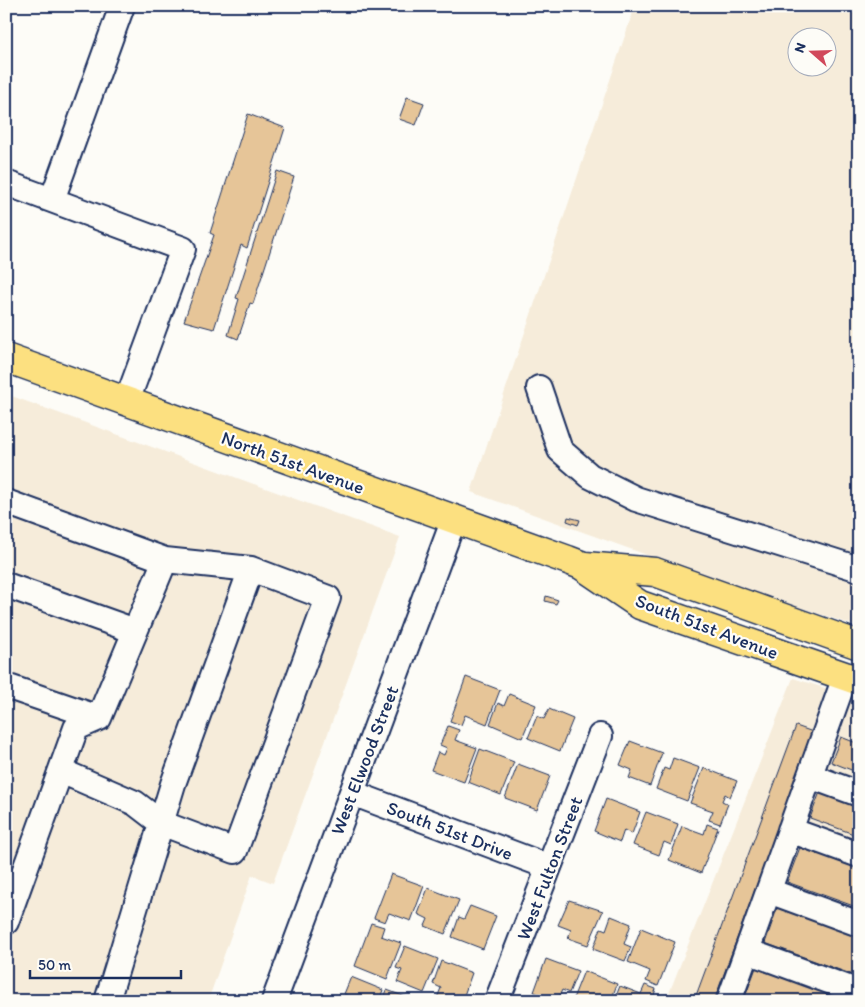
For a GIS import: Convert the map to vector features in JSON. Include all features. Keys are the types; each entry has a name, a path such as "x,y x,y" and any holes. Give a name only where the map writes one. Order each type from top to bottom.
{"main road":[{"name":"North 51st Avenue","path":"6,358 581,565"},
{"name":"South 51st Avenue","path":"581,565 655,572 859,644"},
{"name":"South 51st Avenue","path":"581,565 640,605 852,679"}],"street":[{"path":"52,200 122,6"},
{"path":"6,183 183,248 127,401"},
{"path":"539,388 560,450 590,476 636,499 859,570"},
{"path":"6,502 165,560 251,569 328,598 235,851 161,823 135,802 61,771"},
{"name":"West Elwood Street","path":"274,1001 454,519"},
{"path":"6,922 76,728 99,718 165,560"},
{"path":"107,1001 173,784 251,569"},
{"path":"6,585 135,631"},
{"path":"730,1001 810,776 852,679"},
{"path":"6,686 99,718"},
{"name":"West Fulton Street","path":"497,1001 600,736"},
{"path":"810,776 859,794"},
{"name":"South 51st Drive","path":"352,793 549,867"},
{"path":"790,830 859,855"},
{"path":"769,891 859,924"},
{"path":"747,951 859,992"}],"shaded area":[{"path":"635,6 859,6 859,627 725,583 471,492"},
{"path":"6,394 400,537 273,883 252,875 208,1001 6,1001"},
{"path":"793,678 859,699 859,1001 666,1001"}],"building":[{"path":"407,97 424,103 416,125 399,119"},
{"path":"248,114 285,128 247,248 241,245 214,329 184,321 214,235 210,233"},
{"path":"277,171 294,177 253,304 250,303 238,339 228,335 239,299 236,298"},
{"path":"568,517 580,520 578,525 567,521"},
{"path":"546,596 558,600 556,604 545,601"},
{"path":"466,677 500,690 487,724 465,715 461,725 450,721"},
{"path":"509,694 536,705 522,738 490,724 498,703 504,706"},
{"path":"549,709 573,719 560,751 528,738 537,716 544,719"},
{"path":"448,726 459,730 455,740 477,748 464,782 431,770 438,752 444,755 447,748 440,745"},
{"path":"796,726 813,732 714,1001 694,1001"},
{"path":"841,737 859,744 859,773 831,762"},
{"path":"630,741 662,753 650,786 629,778 632,770 620,765"},
{"path":"480,749 514,762 501,795 468,782"},
{"path":"673,758 700,768 687,801 656,789 664,768 669,770"},
{"path":"518,764 550,776 537,810 505,798"},
{"path":"704,768 737,781 730,797 725,794 722,801 728,804 720,824 709,820 713,811 690,803"},
{"path":"820,792 859,806 859,836 810,818"},
{"path":"606,799 640,812 632,834 624,830 620,842 594,831"},
{"path":"646,812 678,824 671,845 664,842 659,855 633,845"},
{"path":"707,824 718,828 701,873 669,860 682,826 704,834"},
{"path":"802,842 859,863 859,908 787,882"},
{"path":"391,874 424,886 411,921 389,913 385,922 374,918"},
{"path":"428,888 459,900 445,934 425,926 428,919 418,914"},
{"path":"569,900 603,911 588,945 568,938 571,930 558,925"},
{"path":"779,903 859,932 859,977 765,943"},
{"path":"470,906 496,916 483,949 452,937 459,917 464,919"},
{"path":"611,916 631,924 624,944 631,947 625,961 593,949 601,928 606,930"},
{"path":"371,923 384,927 381,936 401,943 387,979 355,966"},
{"path":"641,928 675,942 658,986 646,981 650,971 628,962"},
{"path":"405,946 438,959 424,993 397,982 402,970 396,968"},
{"path":"546,959 578,971 569,993 562,990 557,1001 534,992"},
{"path":"441,961 472,973 462,1001 444,1001 437,998 441,988 433,984"},
{"path":"757,965 856,1001 757,1001 745,997"},
{"path":"584,971 617,984 611,1001 572,1001"},
{"path":"351,977 383,990 379,1001 347,1001 349,996 344,994"},
{"path":"645,985 656,989 652,1001 614,1001 620,986 641,994"},
{"path":"387,990 416,1001 383,1001"}]}
